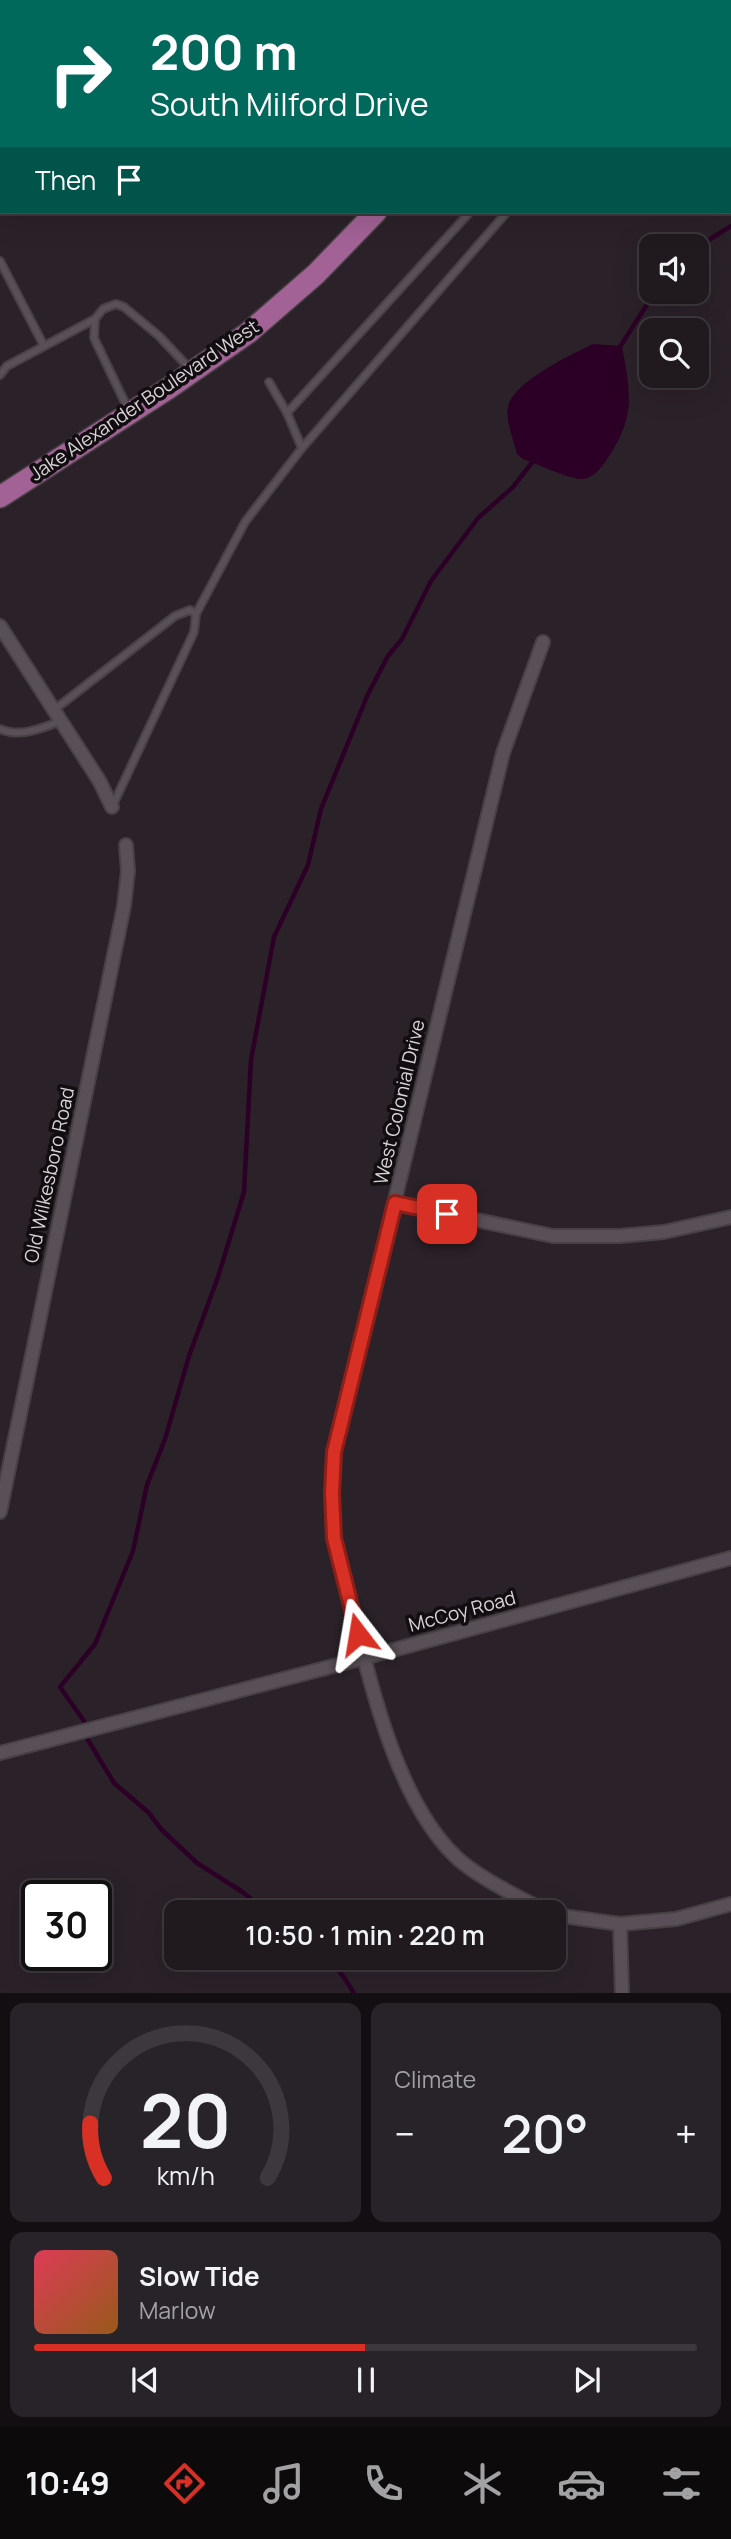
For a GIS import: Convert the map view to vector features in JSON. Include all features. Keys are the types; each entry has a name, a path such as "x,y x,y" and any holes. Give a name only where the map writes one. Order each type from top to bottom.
{"highway":[{"name":"Jake Alexander Boulevard West","path":"0,497 248,333 316,274 373,214"}],"street":[{"path":"0,625 100,782 112,807"},
{"name":"West Colonial Drive","path":"523,1900 456,1858 431,1829 412,1796 395,1755 364,1658 334,1538 332,1493 334,1452 503,753 543,642"},
{"name":"Old Wilkesboro Road","path":"0,1512 124,906 128,871 126,845"},
{"path":"395,1203 553,1236 620,1236 664,1232 731,1217"},
{"name":"McCoy Road","path":"0,1753 731,1558"},
{"name":"West Colonial Drive","path":"566,1916 620,1924 676,1919 731,1904"},
{"path":"620,1924 622,1993"}],"lane":[{"path":"287,413 468,214"},
{"path":"112,807 194,632 196,614 246,522 302,447 505,214"},
{"path":"0,261 44,346"},
{"path":"0,375 7,366 95,319 103,309 116,304 124,307 159,336 192,372"},
{"path":"95,319 94,338 130,413"},
{"path":"269,382 302,447"},
{"path":"0,729 23,732 58,716 175,616 190,610 196,614"}],"shaded area":[{"path":"593,344 622,346 628,379 629,406 622,432 606,461 592,476 580,479 552,471 517,454 507,412 512,398 520,388 558,362"}],"waterway":[{"path":"709,240 731,226"},
{"path":"618,350 647,304"},
{"path":"84,1721 60,1687 95,1644 133,1551 147,1485 165,1439 189,1356 218,1277 244,1192 251,1060 274,937 308,865 321,809 368,694 388,656 402,639 431,581 478,518 513,487 534,460"},
{"path":"88,1740 114,1783 148,1812 162,1830 197,1863 252,1900"},
{"path":"338,1970 354,1993"}],"route":[{"path":"358,1634 334,1538 334,1452 395,1203 447,1214"}]}
